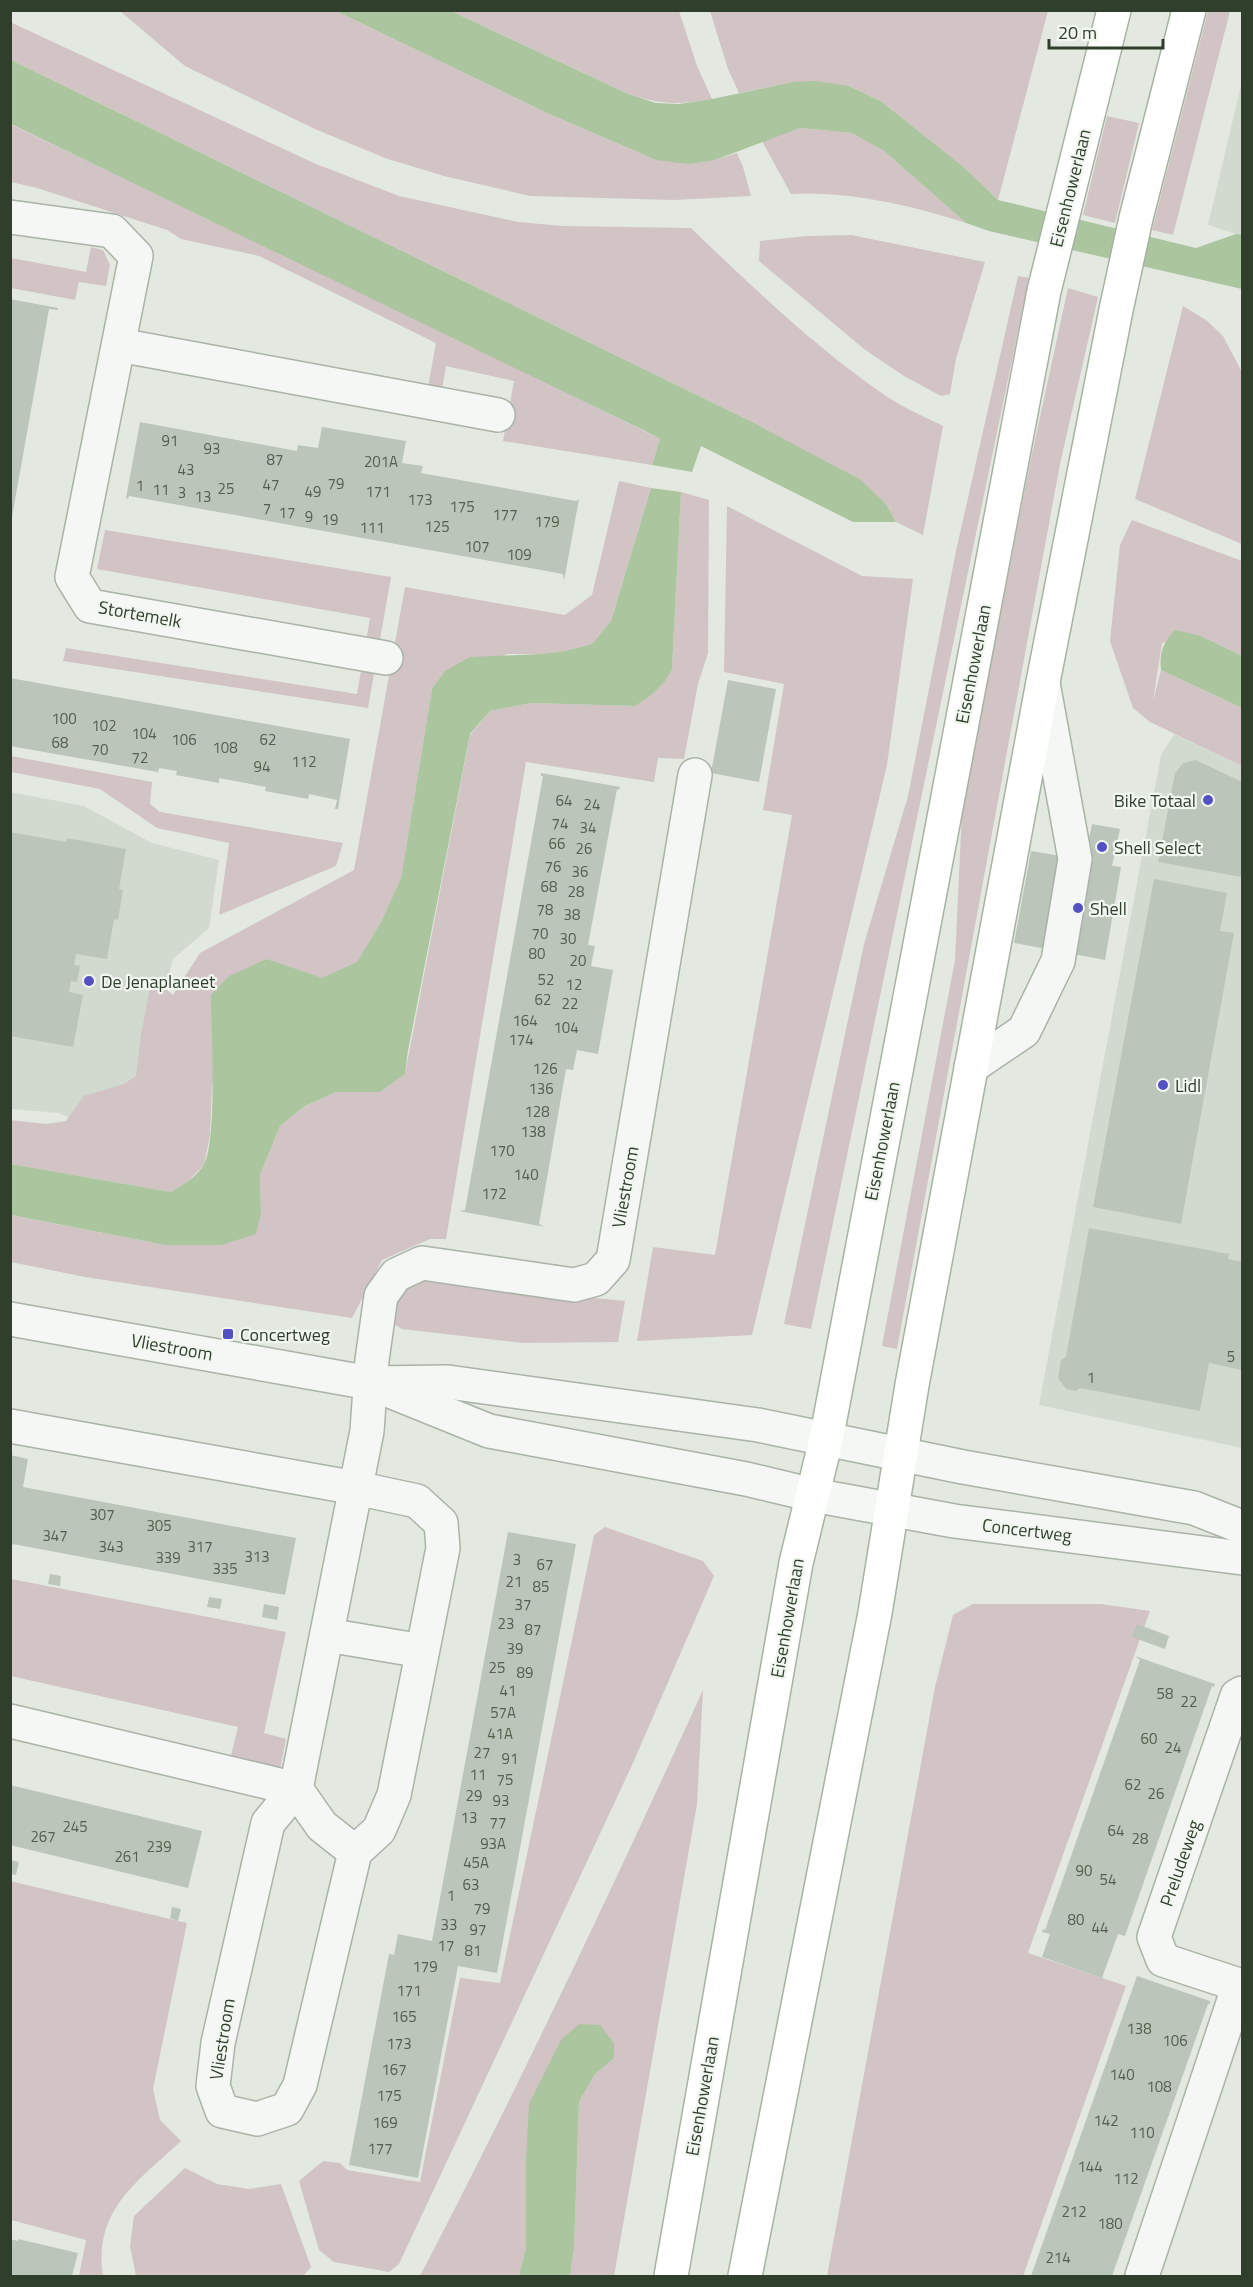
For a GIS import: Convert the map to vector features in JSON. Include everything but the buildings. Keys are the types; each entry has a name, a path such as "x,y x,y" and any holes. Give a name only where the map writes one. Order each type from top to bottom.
{"main road":[{"name":"Eisenhowerlaan","path":"671,2277 796,1563 826,1440 1044,291 1114,10"},
{"path":"746,2277 875,1613 912,1385 1043,682 1116,310 1136,218 1189,10"}],"street":[{"name":"Stortemelk","path":"10,217 112,231 136,256 72,577 90,606 386,658"},
{"path":"119,345 498,415"},
{"path":"971,1067 1024,1031 1058,961 1075,859 1043,682"},
{"name":"Vliestroom","path":"355,1852 300,2085 296,2093 287,2109 257,2119 222,2111 213,2086 218,2043 268,1823 297,1789 367,1431 370,1383 381,1296 396,1275 422,1263 574,1285 596,1279 613,1260 695,775"},
{"name":"Vliestroom","path":"10,1319 370,1383 448,1382 758,1425 826,1440"},
{"name":"Vliestroom","path":"370,1383 489,1431 746,1479 813,1495"},
{"path":"10,1426 417,1501 441,1523 443,1548 394,1795 379,1830 355,1852 322,1826 297,1789 10,1721"},
{"path":"826,1440 1194,1508 1242,1527"},
{"name":"Concertweg","path":"813,1495 954,1521 1242,1558"},
{"path":"327,1635 422,1651"},
{"name":"Preludeweg","path":"1142,2277 1240,1985 1163,1960 1154,1937 1238,1696 1242,1693"}],"shaded area":[{"path":"120,11 336,11 547,113 656,160 715,160 737,153 751,196 674,200 530,196 444,176 385,158 315,129 185,66"},
{"path":"336,11 451,11 626,93 656,103 679,104 712,99 792,82 815,81 849,86 882,102 965,168 998,200 1196,248 1236,234 1242,235 1242,289 989,231 966,223 884,151 852,133 800,128 715,160 689,164 656,160 547,113"},
{"path":"451,11 679,11 697,66 712,99 669,103 626,93"},
{"path":"710,11 1048,11 998,200 965,168 882,102 849,86 792,82 739,93 728,69"},
{"path":"1208,11 1230,11 1173,235 1152,230"},
{"path":"10,22 316,164 399,196 518,222 563,226 691,228 761,294 860,378 893,400 943,426 923,535 896,522 886,504 744,418 11,60"},
{"path":"11,60 744,418 861,480 886,504 896,522 853,522 701,446 692,472 652,465 660,439 645,431 11,124"},
{"path":"1242,81 1242,236 1208,225"},
{"path":"1107,116 1139,123 1115,223 1083,215"},
{"path":"10,124 456,338 660,439 652,465 503,441 514,381 446,366 442,390 428,387 436,343 259,256 181,239 167,230 37,188 11,182"},
{"path":"800,128 853,133 884,151 966,223 925,211 857,197 812,193 791,194 762,141"},
{"path":"851,235 985,262 956,359 950,394 941,396 904,376 864,349 759,261 760,241 807,236"},
{"path":"91,247 103,250 110,265 106,286 79,282 75,300 11,288 11,258 86,272"},
{"path":"1018,276 1029,278 811,1329 784,1324 864,944 908,796 956,551"},
{"path":"1068,288 1098,297 1060,464 897,1349 882,1346 955,960 962,811 1030,463"},
{"path":"1183,306 1206,320 1223,336 1242,372 1242,544 1135,499"},
{"path":"619,481 651,488 611,621 592,644 541,654 507,654 432,689 401,878 381,922 357,963 322,979 267,959 212,1085 210,1135 204,1165 188,1181 171,1192 11,1164 10,1120 46,1124 66,1121 84,1096 124,1084 136,1076 152,978 173,995 200,953 354,870 405,587 565,615 592,595"},
{"path":"651,488 681,492 672,669 665,681 651,695 635,706 531,703 490,711 470,734 405,1074 380,1092 336,1092 305,1106 280,1126 260,1175 261,1212 256,1234 221,1245 165,1245 11,1215 11,1164 171,1192 200,1170 208,1153 211,1134 211,995 229,976 267,959 322,978 357,962 381,922 401,878 432,689 445,671 470,657 541,654 592,644 611,621"},
{"path":"681,492 709,500 708,653 698,684 684,759 658,758 654,782 526,762 446,1239 430,1239 382,1260 352,1318 85,1277 11,1262 10,1215 165,1245 261,1212 260,1175 280,1126 305,1106 336,1092 380,1092 405,1074 470,735 490,711 531,703 635,706 672,669"},
{"path":"727,506 862,576 913,579 887,765 752,1335 637,1341 653,1247 715,1255 792,815 763,810 784,684 724,672"},
{"path":"1132,520 1242,561 1242,656 1201,636 1162,643 1153,701 1161,670 1242,708 1242,766 1150,722 1133,708 1110,641 1120,545"},
{"path":"105,530 391,577 368,708 63,661 66,648 357,694 370,618 97,569"},
{"path":"1175,630 1201,636 1242,656 1242,708 1161,670 1163,648"},
{"path":"1174,734 1242,766 1242,1448 1039,1405 1161,755"},
{"path":"11,756 152,782 150,804 160,812 343,843 336,866 219,915 229,843 157,828 100,789 11,772"},
{"name":"De Jenaplaneet","path":"10,792 84,806 152,843 219,860 209,928 173,959 162,1002 162,1063 84,1124 59,1113 11,1109"},
{"path":"418,1281 625,1301 618,1342 523,1343 402,1329 392,1323 399,1293"},
{"path":"605,1527 703,1561 714,1576 633,1763 399,2264 389,2272 334,2262 319,2250 299,2181 323,2161 340,2163 347,2170 420,2182 460,1978 500,1983 594,1535"},
{"path":"11,1579 286,1632 264,1733 286,1739 279,1775 229,1764 238,1727 11,1676"},
{"path":"973,1604 1101,1604 1150,1611 1028,1953 1126,1986 1023,2276 827,2276 935,1687 953,1615"},
{"path":"703,1690 697,1804 614,2276 570,2276 574,2249 579,2102 595,2074 614,2057 614,2043 526,2159 526,2247 519,2276 420,2276 565,1985"},
{"path":"10,1881 187,1923 153,2089 160,2120 181,2141 134,2184 112,2215 105,2233 102,2253 103,2276 79,2276 86,2240 11,2220"},
{"path":"579,2024 600,2025 614,2043 614,2058 595,2074 579,2102 574,2249 570,2276 519,2276 526,2247 526,2159 529,2104 561,2040"},
{"path":"185,2168 217,2184 249,2189 281,2184 311,2267 303,2276 136,2276 130,2246 134,2216"}],"place":[{"name":"Bike Totaal","path":"1208,800"},
{"name":"Shell Select","path":"1102,847"},
{"name":"Shell","path":"1078,908"},
{"name":"De Jenaplaneet","path":"89,981"},
{"name":"Lidl","path":"1163,1085"},
{"name":"Concertweg","path":"228,1334"}]}
